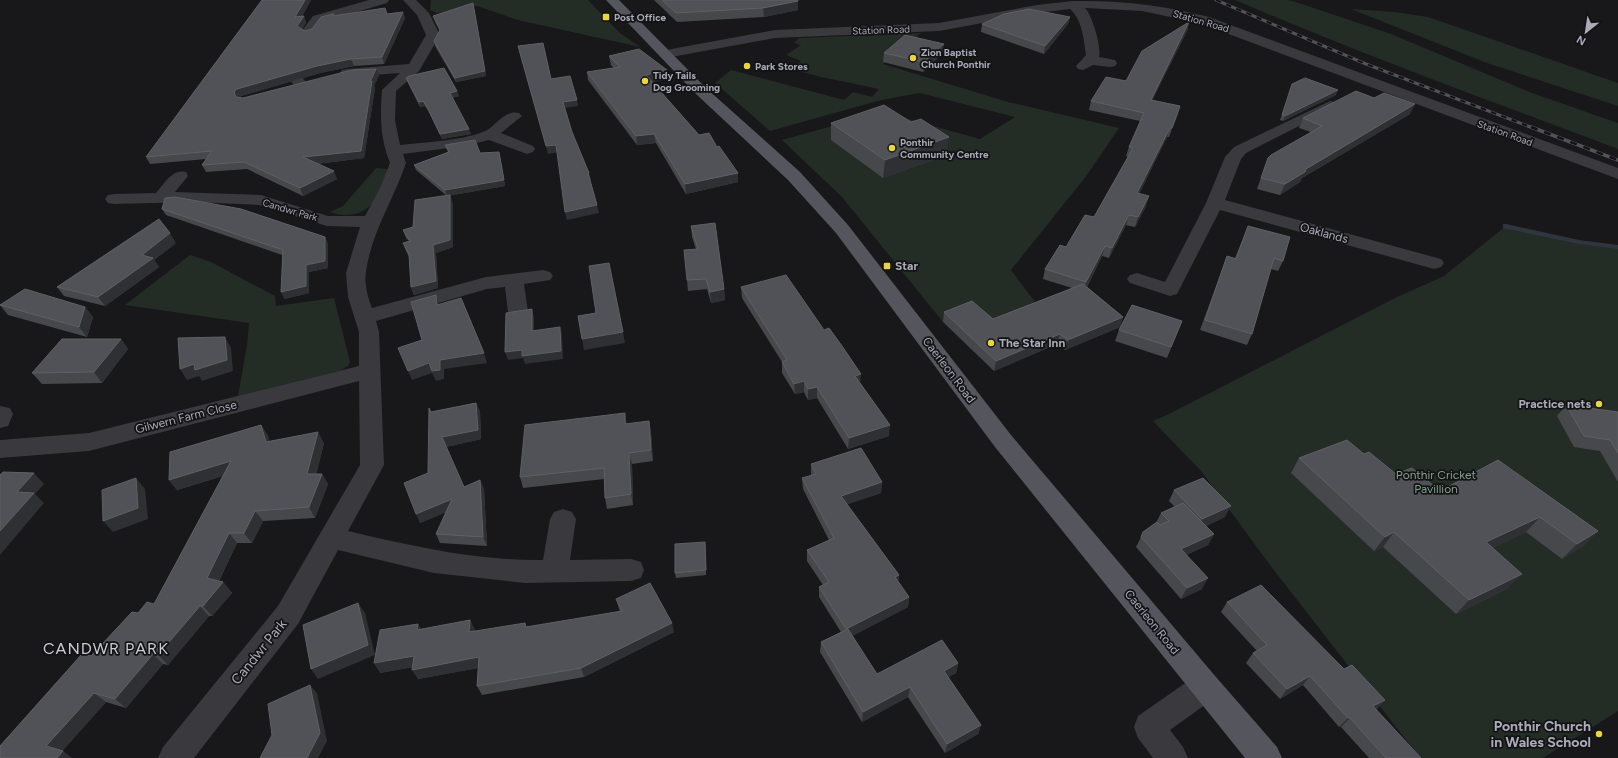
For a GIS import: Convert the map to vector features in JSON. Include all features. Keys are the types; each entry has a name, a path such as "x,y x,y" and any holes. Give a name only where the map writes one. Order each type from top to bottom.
{"main road":[{"name":"Caerleon Road","path":"612,0 701,91 794,176 842,229 1003,441 1205,687 1266,758"}],"street":[{"path":"308,32 318,19 328,14 383,0"},
{"name":"Candwr Park","path":"174,758 288,615 372,465 369,332 358,297 356,273 371,222 389,188 398,163 393,151 387,120 389,90 414,68 433,35 423,13 408,0"},
{"name":"Station Road","path":"666,54 731,41 790,33 907,29 960,25 1037,9 1101,2 1187,15 1618,174"},
{"path":"1072,5 1083,13 1085,17 1093,55 1086,63 1110,64"},
{"path":"336,75 354,71 414,68"},
{"path":"290,70 300,84"},
{"path":"284,89 315,80"},
{"path":"1137,279 1170,290 1215,203 1233,157 1240,150 1372,84"},
{"path":"393,151 464,141 489,135 514,116"},
{"path":"489,135 502,138 527,149"},
{"path":"161,198 180,176"},
{"name":"Candwr Park","path":"114,199 192,197 261,200 327,221 371,222"},
{"name":"Oaklands","path":"1215,203 1434,262"},
{"path":"365,317 486,283 514,281 543,276"},
{"path":"514,281 518,312"},
{"name":"Gilwern Farm Close","path":"0,449 89,442 370,371"},
{"path":"556,572 563,519"},
{"path":"332,538 434,562 525,572 631,570"},
{"path":"1172,758 1149,727 1205,687"}],"green space":[{"path":"431,0 588,0 620,33 640,47 518,20 477,6 437,13 430,10"},
{"path":"1235,0 1288,0 1391,34 1532,93 1618,123 1618,149 1378,58"},
{"path":"1351,9 1395,12 1428,17 1618,83 1618,106 1487,63"},
{"path":"921,33 883,64 1008,102 1119,128 1087,175 1011,270 1041,310 991,330 970,311 943,322 842,197 782,140 883,112 980,139 1015,117 920,93 881,100 770,131 715,83 731,70 844,100 853,92 872,97 879,89 791,69 801,61 786,55 801,45 794,43 799,38"},
{"path":"376,168 387,169 381,190 370,206 362,212 352,215 342,215 330,212 343,206"},
{"name":"Ponthir Cricket Pavillion","path":"1506,226 1579,242 1618,247 1618,711 1543,758 1420,758 1270,565 1201,471 1153,421 1395,298 1444,276"},
{"path":"190,255 211,262 275,296 276,306 334,298 350,362 348,366 339,371 238,396 247,345 249,323 125,305"}],"building":[{"path":"262,0 305,0 295,17 304,16 297,26 305,31 312,29 321,17 332,14 334,14 333,16 385,8 387,14 403,12 382,57 351,59 317,66 237,89 234,92 236,97 243,98 352,70 376,69 370,82 372,81 361,151 303,157 334,171 300,188 244,162 202,165 212,151 146,157"},
{"path":"662,0 798,1 763,8 676,13"},
{"path":"473,3 485,71 455,78 434,41 440,30 433,16"},
{"path":"1029,9 1070,17 1045,46 982,24 1004,14"},
{"path":"1189,22 1151,100 1180,106 1172,128 1170,128 1137,193 1149,196 1138,217 1129,215 1112,248 1105,246 1086,282 1045,269 1060,245 1066,247 1085,215 1094,217 1133,148 1129,147 1144,113 1091,101 1106,77 1126,81 1142,51"},
{"path":"905,35 944,44 924,62 884,53"},
{"path":"543,43 551,79 570,76 577,100 563,102 572,132 589,173 597,205 565,212 556,145 546,146 518,46"},
{"path":"639,49 667,70 646,75 699,135 709,133 717,147 719,146 738,173 685,184 654,134 636,136 587,72 620,67 609,56"},
{"path":"444,68 457,91 450,93 469,129 440,134 427,107 423,101 419,102 406,78"},
{"path":"1305,78 1338,90 1285,116 1282,115 1292,84"},
{"path":"1356,91 1374,98 1384,93 1415,104 1306,169 1305,172 1285,184 1261,178 1268,158 1271,155 1322,126 1303,118"},
{"path":"884,105 911,122 921,119 949,137 885,160 831,123"},
{"path":"475,140 480,153 499,152 504,180 445,190 414,165 449,152 445,145"},
{"path":"450,195 450,240 433,245 436,281 411,287 409,254 403,243 410,241 403,230 413,227 415,200"},
{"path":"175,197 241,209 325,237 325,261 306,265 306,286 281,292 283,250 162,209 165,198"},
{"path":"159,219 170,233 142,255 153,258 98,297 57,287"},
{"path":"715,223 724,289 710,292 706,279 687,280 684,250 698,249 691,226"},
{"path":"1248,226 1290,237 1283,261 1274,258 1252,334 1205,320 1227,256 1236,259"},
{"path":"609,263 623,332 582,339 578,316 596,313 589,266"},
{"path":"786,275 824,330 829,328 842,346 861,374 855,376 890,425 849,438 817,387 808,389 804,381 794,384 782,362 787,360 741,287"},
{"path":"1083,284 1123,317 1068,340 1060,334 996,361 944,312 972,301 993,319"},
{"path":"25,289 85,307 79,327 0,305"},
{"path":"436,295 437,305 461,298 484,353 440,360 440,370 432,371 429,363 408,371 398,348 422,340 411,302"},
{"path":"1132,305 1182,321 1171,347 1119,330"},
{"path":"532,309 532,331 560,327 561,351 522,356 522,350 505,352 506,313"},
{"path":"225,337 227,360 195,370 194,364 180,369 178,338"},
{"path":"62,339 121,339 94,372 32,373"},
{"path":"476,403 478,430 442,437 464,487 480,480 483,537 436,534 452,499 416,514 404,483 428,473 429,408 431,412"},
{"path":"1566,405 1618,412 1618,453 1610,440 1584,436"},
{"path":"625,413 625,424 649,421 651,450 629,453 631,494 605,498 604,468 520,477 525,425"},
{"path":"261,425 266,442 318,432 307,474 322,474 309,507 255,511 244,533 229,533 207,578 223,582 203,606 200,606 158,655 153,654 115,699 94,693 46,746 63,751 57,758 0,758 0,746 82,654 91,656 132,612 138,613 147,602 154,604 231,461 169,480 170,452"},
{"path":"1347,440 1364,454 1369,452 1396,474 1412,468 1440,491 1498,460 1598,531 1577,544 1540,517 1486,542 1522,574 1469,600 1394,532 1385,537 1299,458"},
{"path":"861,448 882,482 841,496 899,575 895,577 909,597 846,629 819,587 829,582 807,550 834,538 802,478 816,474 811,464"},
{"path":"3,472 34,473 17,492 34,493 0,531 0,475"},
{"path":"136,478 138,508 103,521 102,490"},
{"path":"1203,478 1231,506 1202,519 1174,490"},
{"path":"1183,503 1214,534 1181,549 1208,578 1187,588 1141,537 1143,532 1157,522 1160,525 1169,521 1161,513"},
{"path":"705,542 706,570 675,573 675,544"},
{"path":"650,583 672,623 581,668 477,686 479,657 412,670 414,656 374,663 380,630 418,624 417,630 470,620 469,632 525,623 526,627 622,611 616,599"},
{"path":"1261,585 1344,669 1352,665 1385,700 1373,706 1421,758 1386,758 1310,676 1287,689 1253,653 1267,645 1227,602"},
{"path":"358,603 368,645 311,669 303,625"},
{"path":"848,629 877,674 942,640 958,663 944,671 981,725 947,744 910,687 863,712 821,642"},
{"path":"310,685 320,733 307,758 260,758 272,735 268,704"}],"waterway":[{"path":"1506,226 1579,242 1618,247"}],"railway":[{"path":"1216,0 1366,64 1533,128"},
{"path":"1531,127 1618,160"}],"place":[{"name":"Post Office","path":"606,17"},
{"name":"Zion Baptist Church Ponthir","path":"913,58"},
{"name":"Park Stores","path":"747,66"},
{"name":"Tidy Tails Dog Grooming","path":"645,81"},
{"name":"Ponthir Community Centre","path":"892,148"},
{"name":"Star","path":"887,266"},
{"name":"The Star Inn","path":"991,343"},
{"name":"Practice nets","path":"1599,404"},
{"name":"Ponthir Church in Wales School","path":"1599,734"}],"district":[{"name":"CANDWR PARK","path":"106,648"}]}
